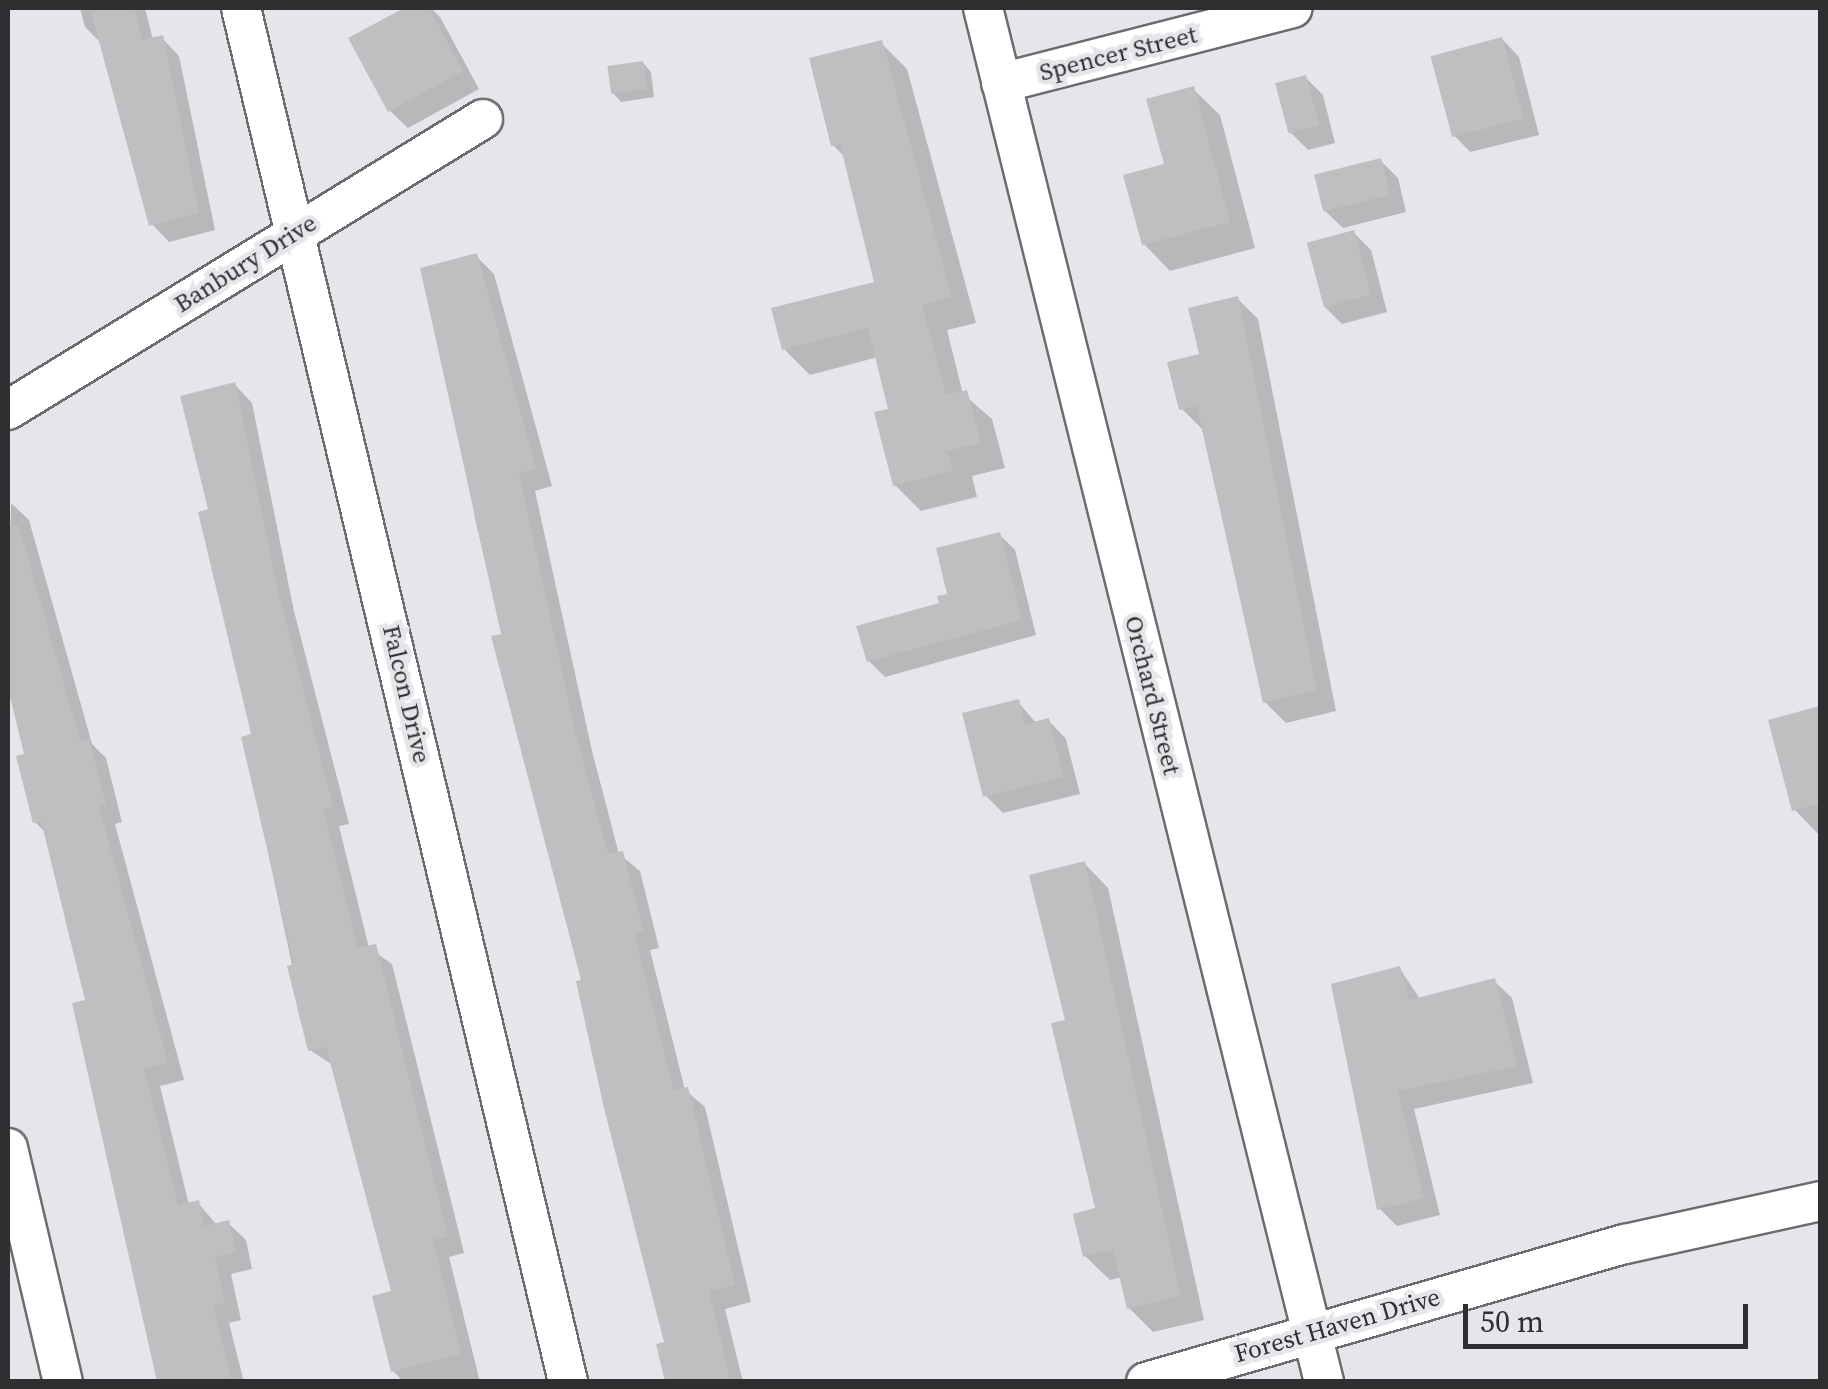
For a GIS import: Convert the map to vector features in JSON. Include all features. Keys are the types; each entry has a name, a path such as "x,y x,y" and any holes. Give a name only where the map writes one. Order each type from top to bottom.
{"street":[{"name":"Falcon Drive","path":"241,8 297,230 568,1382"},
{"name":"Orchard Street","path":"983,8 1324,1382"},
{"name":"Spencer Street","path":"1001,83 1294,8"},
{"name":"Banbury Drive","path":"8,410 483,118"},
{"path":"8,1148 63,1382"},
{"name":"Forest Haven Drive","path":"1146,1382 1311,1330 1626,1244 1820,1201"}],"building":[{"path":"90,8 134,8 142,40 163,35 199,213 149,226"},
{"path":"404,8 429,8 463,71 388,112 348,38"},
{"path":"1502,37 1524,118 1452,137 1431,56"},
{"path":"882,40 952,297 922,305 946,395 967,390 981,443 947,451 953,471 893,486 874,412 888,409 868,328 782,350 771,308 874,282 840,144 831,146 809,58"},
{"path":"643,61 647,89 611,94 607,66"},
{"path":"1306,75 1319,125 1289,134 1275,83"},
{"path":"1194,86 1230,222 1142,245 1123,175 1164,164 1146,99"},
{"path":"1381,158 1390,195 1323,212 1314,175"},
{"path":"1354,230 1371,295 1324,307 1307,243"},
{"path":"477,253 536,469 519,473 575,731 608,854 623,851 643,930 634,933 674,1090 688,1087 735,1285 709,1291 731,1382 665,1382 656,1344 664,1342 604,1108 576,981 581,980 491,636 501,634 420,268"},
{"path":"1238,296 1317,690 1263,703 1197,406 1179,410 1167,362 1199,354 1188,308"},
{"path":"235,382 278,591 333,806 323,809 358,948 376,944 448,1236 433,1240 461,1354 391,1372 372,1296 391,1291 326,1047 308,1051 287,966 294,964 241,737 251,734 198,512 208,509 180,396"},
{"path":"19,526 80,740 89,738 106,805 99,806 168,1063 144,1069 178,1205 199,1200 204,1226 229,1220 236,1252 215,1257 225,1303 213,1306 232,1382 157,1382 72,1003 85,1000 41,821 33,823 16,756 24,754 8,688 8,527"},
{"path":"1000,532 1022,620 867,662 856,626 939,603 937,596 947,594 936,548"},
{"path":"1019,699 1025,724 1049,718 1064,777 983,797 962,713"},
{"path":"1820,706 1820,803 1792,811 1768,720"},
{"path":"1085,861 1181,1296 1127,1309 1113,1250 1083,1257 1073,1214 1095,1208 1051,1023 1065,1020 1029,875"},
{"path":"1400,966 1409,1000 1495,978 1517,1066 1398,1091 1424,1198 1377,1210 1331,984"}]}
